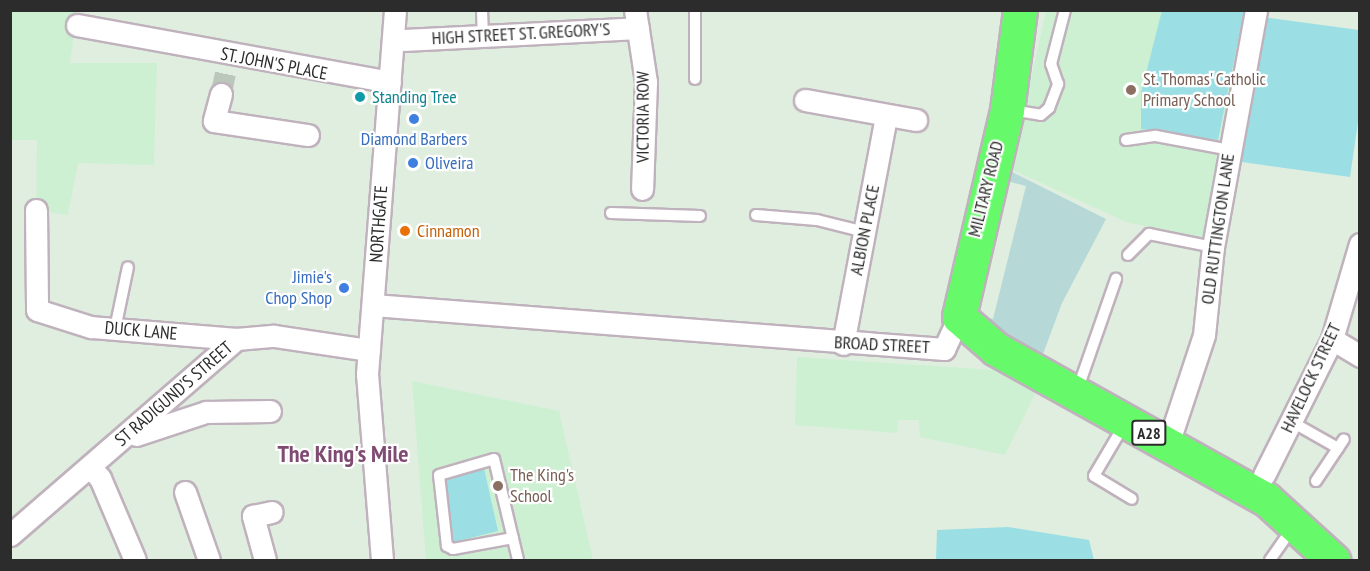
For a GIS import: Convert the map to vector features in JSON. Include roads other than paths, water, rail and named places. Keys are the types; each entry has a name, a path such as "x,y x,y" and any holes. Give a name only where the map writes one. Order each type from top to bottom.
{"highway":[{"name":"MILITARY ROAD","path":"959,316 1007,110 1016,63 1020,10"},
{"name":"MILITARY ROAD","path":"1016,63 1034,10"},
{"name":"A28","path":"959,316 996,349 1266,499 1296,524 1333,561"}],"street":[{"name":"NORTHGATE","path":"382,561 371,438 369,350 395,10"},
{"name":"OLD RUTTINGTON LANE","path":"1168,444 1204,335 1213,247 1256,10"},
{"name":"HIGH STREET ST. GREGORY'S","path":"404,40 483,38 637,19"},
{"name":"VICTORIA ROW","path":"637,19 646,82 642,189"},
{"name":"ST. JOHN'S PLACE","path":"77,25 160,40 227,63 390,82"},
{"path":"220,94 214,121 308,135"},
{"path":"805,100 916,120"},
{"name":"ALBION PLACE","path":"843,344 886,116"},
{"name":"DUCK LANE","path":"36,210 33,302 46,316 115,329 236,339"},
{"name":"HAVELOCK STREET","path":"1264,475 1332,339 1359,244"},
{"name":"BROAD STREET","path":"373,305 843,344 944,349 959,316"},
{"name":"ST RADIGUND'S STREET","path":"10,535 236,339 274,336 369,350"},
{"path":"1332,339 1359,356"},
{"path":"116,444 162,423 206,412 270,411"},
{"path":"90,467 100,478 131,559"},
{"path":"185,492 209,561"},
{"path":"265,561 253,516 272,512"}],"lane":[{"path":"482,10 483,38"},
{"path":"695,10 695,79"},
{"path":"1007,110 1041,115 1049,108 1058,84 1051,64 1065,10"},
{"path":"1126,140 1155,136 1230,150"},
{"path":"640,214 642,189"},
{"path":"611,213 700,216"},
{"path":"756,216 817,220 865,232"},
{"path":"1128,255 1149,234 1213,247"},
{"path":"115,329 128,267"},
{"path":"1077,392 1116,279"},
{"path":"1127,420 1094,476 1132,499"},
{"path":"1292,422 1341,443 1316,481"},
{"path":"513,538 453,549 447,546 439,475 494,459 513,538 518,561"},
{"path":"1270,561 1296,524"}],"tunnel":[{"path":"221,94 226,71"}],"place":[{"name":"St. Thomas' Catholic Primary School","path":"1131,90"},
{"name":"Standing Tree","path":"360,97"},
{"name":"Diamond Barbers","path":"414,119"},
{"name":"Oliveira","path":"413,163"},
{"name":"Cinnamon","path":"405,231"},
{"name":"Jimie's Chop Shop","path":"344,288"},
{"name":"The King's School","path":"498,486"}],"district":[{"name":"The King's Mile","path":"343,454"}]}
